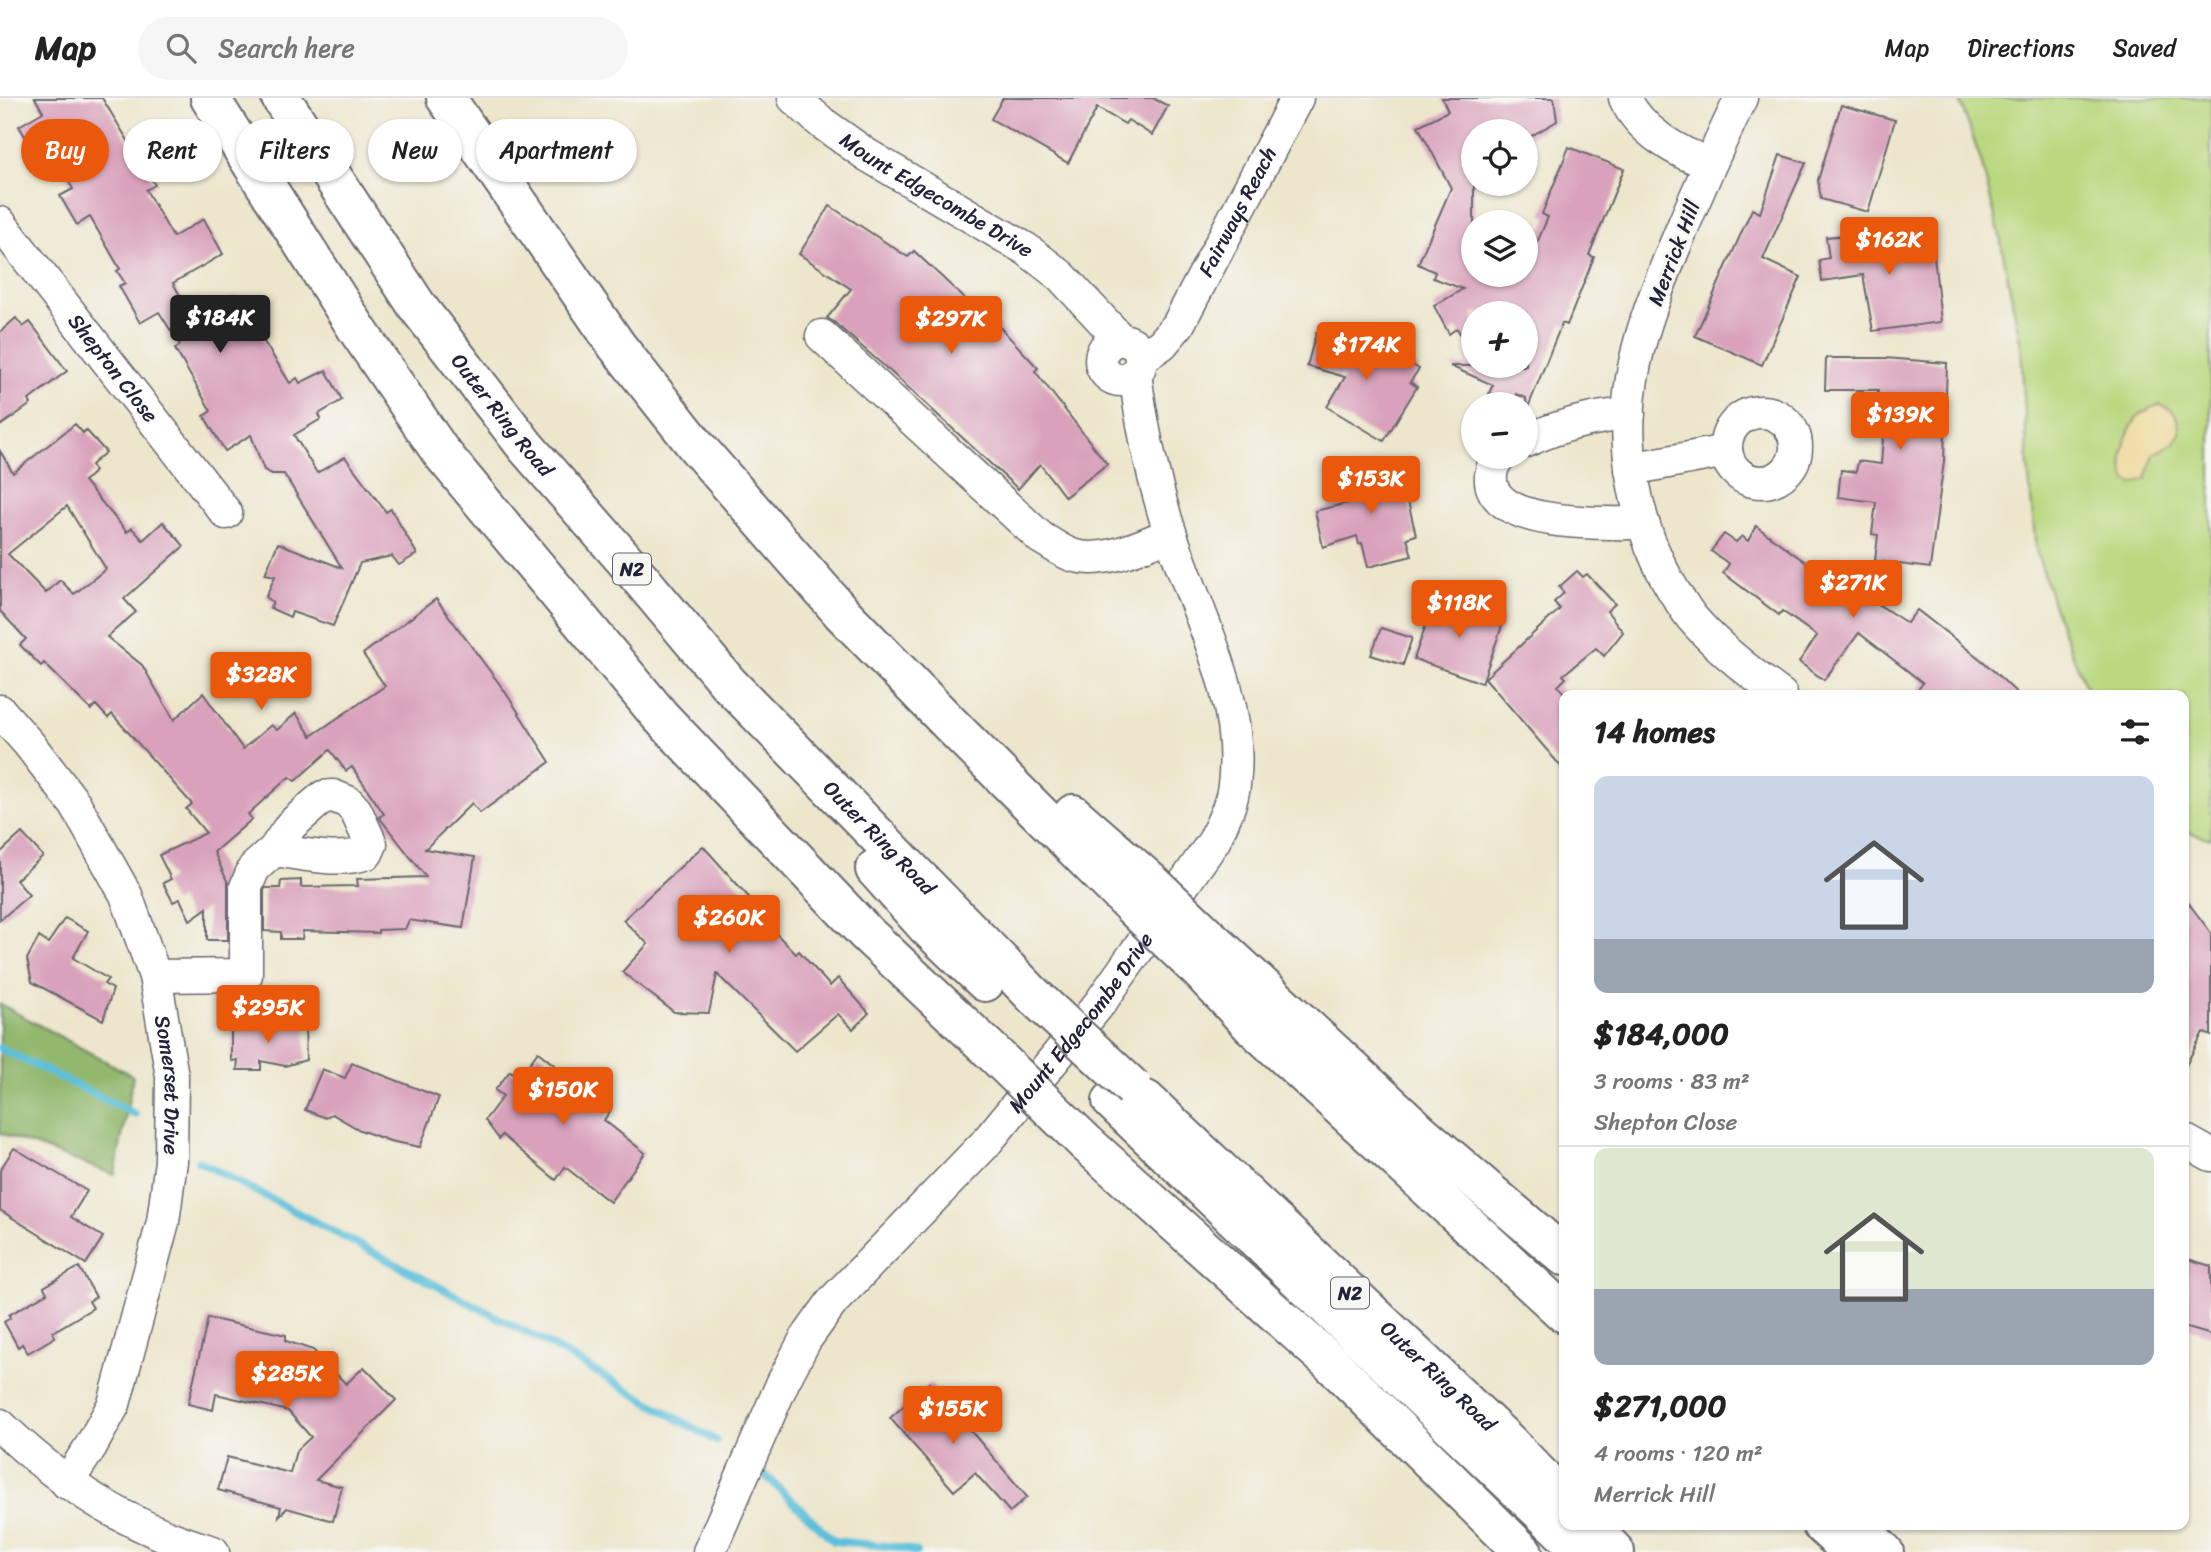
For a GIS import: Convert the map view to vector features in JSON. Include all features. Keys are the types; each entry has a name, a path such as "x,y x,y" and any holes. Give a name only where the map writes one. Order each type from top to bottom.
{"highway":[{"path":"210,98 359,332 440,452 660,716 866,933 1086,1143 1332,1363 1523,1552"},
{"name":"Outer Ring Road","path":"281,98 417,306 526,447 728,683 1027,1006 1122,1094 1201,1149 1508,1441 1559,1495"},
{"path":"446,98 617,346 696,447 842,613 953,727 1142,895 1206,956 1421,1133 1559,1252"},
{"path":"1206,956 1251,1025 1559,1308"},
{"path":"1251,1025 1559,1296"},
{"path":"1122,1094 1559,1528"},
{"path":"1561,1530 1583,1552"},
{"path":"1594,1530 1615,1552"},
{"path":"1799,1530 1823,1552"},
{"path":"1828,1530 1852,1552"},
{"path":"1861,1530 1884,1552"}],"street":[{"name":"Mount Edgecombe Drive","path":"709,1552 783,1382 805,1339 833,1301 985,1144 1100,1003 1214,841 1234,786 1231,713 1220,671 1170,534 1149,463 1125,357 1061,276 1026,249 867,155 822,123 794,98"},
{"name":"Fairways Reach","path":"1125,357 1165,328 1178,325 1297,98"},
{"path":"1625,98 1631,109 1664,141 1691,158 1710,163"},
{"name":"Merrick Hill","path":"1741,98 1710,163 1657,290 1634,364 1629,414 1631,469 1643,523 1662,572 1692,618 1745,669 1774,690"},
{"name":"Shepton Close","path":"0,223 226,513"},
{"path":"822,336 1041,538 1060,550 1076,556 1096,558 1134,549 1170,534"},
{"path":"1538,435 1593,417 1629,414"},
{"path":"1631,469 1726,451"},
{"path":"1492,469 1491,483 1494,491 1507,505 1519,512 1538,517 1601,524 1643,523"},
{"name":"Somerset Drive","path":"0,711 75,804 125,895 155,976 172,1076 171,1161 163,1222 114,1405 67,1483"},
{"path":"155,976 246,975 246,887 254,868 274,850"},
{"path":"2189,1143 2211,1155"},
{"path":"0,1425 67,1483 133,1522 213,1552"}],"green space":[{"path":"1959,98 2211,98 2211,839 2189,832 2189,690 2087,690 2059,622 2036,550 2021,346 1999,232 1980,158"},
{"path":"0,1004 133,1076 115,1175 0,1133"}],"sand":[{"path":"2161,405 2176,416 2180,433 2173,444 2154,454 2146,479 2133,484 2126,480 2123,469 2124,445 2133,423 2150,408"}],"building":[{"path":"35,98 102,98 123,132 123,182 153,182 155,185 146,190 173,237 204,219 223,254 173,283 194,320 235,296 290,383 297,378 300,383 326,370 342,400 319,414 321,419 294,435 317,473 345,457 386,512 391,509 417,554 399,565 392,556 360,563 333,626 292,612 290,617 270,608 273,602 266,597 275,576 265,574 278,543 342,568 284,474 272,474 264,470 251,435 225,451 204,416 211,411 175,349 180,345 159,312 140,323 119,286 125,283 117,271 120,269 90,217 77,225 60,196 73,189 69,182 109,182 109,119 31,119 43,112"},
{"path":"1003,98 1153,98 1168,106 1152,135 1128,120 1125,124 1097,108 1068,163 991,119"},
{"path":"1442,98 1554,98 1557,121 1538,132 1538,119 1461,119 1461,196 1474,196 1474,210 1461,210 1461,287 1538,287 1538,241 1548,217 1542,214 1569,147 1624,169 1589,255 1594,257 1567,325 1562,323 1534,392 1490,392 1493,385 1477,378 1538,378 1538,301 1461,301 1461,335 1457,328 1449,334 1434,306 1463,289 1433,278 1435,272 1418,264 1451,188 1418,126 1448,111"},
{"path":"1841,105 1895,120 1868,212 1821,199 1818,180"},
{"path":"1780,155 1806,163 1763,259 1801,277 1762,365 1695,336 1752,209 1760,213"},
{"path":"830,206 908,257 914,251 979,312 983,309 1038,368 1035,371 1107,464 1065,497 1040,464 1018,489 901,381 827,318 851,289 799,254"},
{"path":"1862,234 1859,242 1932,236 1941,322 1873,331 1863,275 1822,281 1819,260 1829,258 1826,237"},
{"path":"16,318 23,327 30,322 67,371 29,400 31,404 0,426 0,332"},
{"path":"1316,333 1361,346 1365,336 1419,369 1410,382 1417,387 1384,441 1327,407 1345,377 1307,366"},
{"path":"1826,358 1885,358 1947,363 1944,461 1930,568 1875,561 1878,535 1872,534 1876,502 1838,497 1841,470 1856,472 1858,461 1881,464 1885,412 1876,412 1878,390 1825,390"},
{"path":"75,424 83,433 86,430 106,452 91,465 95,471 84,481 127,532 132,528 143,540 163,522 184,546 124,599 136,612 107,637 142,665 174,720 203,693 243,749 271,725 277,730 296,713 311,736 385,686 363,654 436,599 504,690 550,762 480,813 472,803 425,849 475,857 463,928 409,920 405,929 378,930 378,933 303,931 302,939 281,939 281,932 264,931 265,888 280,888 281,881 301,880 301,887 358,886 357,879 426,877 379,817 384,814 352,767 346,771 330,750 295,781 289,777 248,814 252,819 214,852 228,883 228,940 207,940 207,908 190,920 180,899 173,902 163,883 171,879 159,855 206,833 186,809 192,804 112,714 108,718 96,705 91,710 44,663 41,666 20,645 26,639 0,611 0,451 13,473","holes":["67,506 106,569 74,594 60,580 46,593 8,554"]},
{"path":"1389,461 1394,486 1404,485 1416,535 1407,538 1412,556 1368,567 1362,543 1359,544 1357,536 1323,547 1315,511 1352,502 1344,470"},
{"path":"1756,526 1819,572 1822,568 1907,623 1917,610 1984,662 2014,690 1918,690 1923,683 1859,633 1824,680 1799,662 1817,636 1782,611 1779,615 1723,573 1729,564 1711,551 1724,534 1736,542 1742,536 1748,541"},
{"path":"1577,571 1583,577 1587,574 1615,604 1607,611 1623,632 1604,656 1596,648 1563,675 1566,678 1558,686 1561,690 1559,690 1559,764 1485,678 1560,609 1554,602 1564,593 1559,587"},
{"path":"1436,596 1504,620 1482,683 1414,659"},
{"path":"1381,628 1412,638 1403,665 1371,655"},
{"path":"22,833 43,856 16,880 29,895 0,920 0,853"},
{"path":"703,846 762,912 760,917 796,954 799,951 830,986 838,978 869,1013 853,1029 838,1014 795,1051 717,974 709,1013 674,1012 622,972 648,944 623,920"},
{"path":"2189,904 2211,933 2211,1036 2203,1032 2189,1059"},
{"path":"65,918 88,931 73,958 108,979 104,984 113,989 103,1020 32,982 27,959 39,937 48,943"},
{"path":"305,1023 306,1060 285,1066 261,1061 261,1070 237,1070 238,1060 231,1061 231,1024"},
{"path":"538,1052 572,1079 577,1073 594,1087 589,1093 611,1110 604,1120 645,1153 610,1202 565,1167 556,1180 502,1135 499,1139 485,1120 503,1096 495,1090 510,1071 520,1076"},
{"path":"352,1063 439,1097 420,1147 390,1141 360,1130 332,1114 326,1118 305,1110 322,1069 345,1078"},
{"path":"14,1148 87,1191 71,1217 103,1237 86,1264 0,1210 0,1170"},
{"path":"2189,1259 2211,1266 2211,1335 2189,1328"},
{"path":"79,1267 96,1297 89,1301 93,1308 53,1332 55,1337 28,1353 22,1344 18,1347 4,1322 10,1318 9,1315 47,1293 44,1287"},
{"path":"208,1318 286,1335 286,1341 313,1350 346,1384 364,1367 396,1400 316,1480 342,1487 333,1521 287,1508 279,1516 281,1507 218,1490 227,1457 290,1473 296,1451 311,1437 288,1411 216,1394 213,1410 188,1404"},
{"path":"930,1383 1027,1497 1010,1512 975,1473 954,1491 890,1418"}],"waterway":[{"path":"0,1048 135,1114"},
{"path":"198,1161 539,1339 716,1441"},
{"path":"765,1475 834,1541 896,1547 916,1552"}]}
